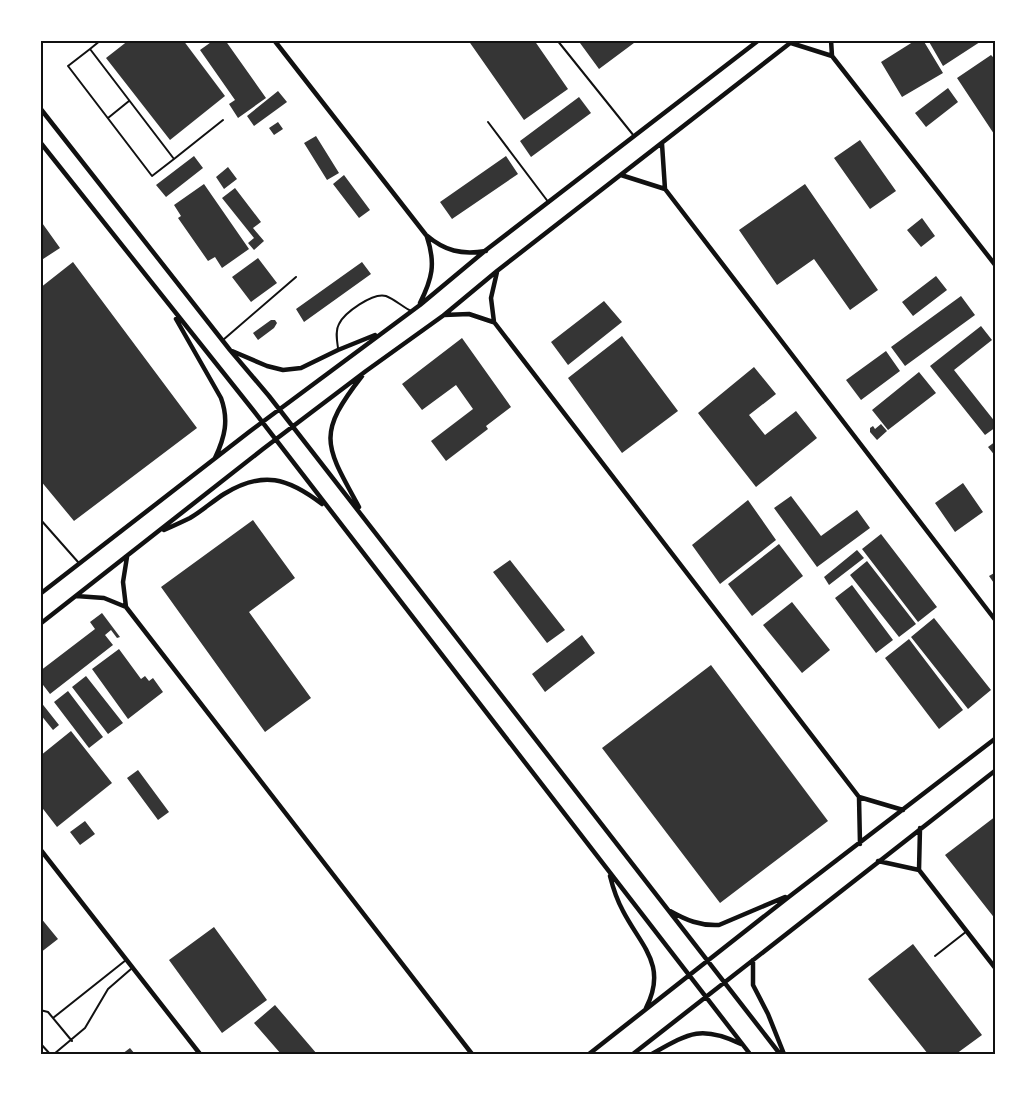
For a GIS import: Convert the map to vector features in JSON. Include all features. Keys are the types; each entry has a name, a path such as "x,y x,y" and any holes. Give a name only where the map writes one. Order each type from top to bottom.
{"street":[{"path":"274,40 426,235 439,246 454,252 471,253 486,250"},
{"path":"40,594 420,305 486,250 759,40"},
{"path":"831,40 832,56"},
{"path":"40,624 292,426 444,315 497,271 793,42 832,56 996,266"},
{"path":"40,108 230,350 280,410 782,1054"},
{"path":"40,142 262,423 750,1054"},
{"path":"662,144 665,189 996,621"},
{"path":"621,175 665,189"},
{"path":"420,305 433,267 433,253 426,235"},
{"path":"497,271 491,298 494,322 860,797 903,810"},
{"path":"173,311 221,398 225,411 225,434 214,460"},
{"path":"444,315 469,314 494,322"},
{"path":"230,350 262,364 283,370 301,368 381,333"},
{"path":"366,371 341,403 330,434 330,448 334,463 366,520"},
{"path":"156,534 190,518 239,486 265,479 298,487 328,510"},
{"path":"126,608 123,582 128,556"},
{"path":"76,597 104,598 126,608 472,1054"},
{"path":"589,1054 996,738"},
{"path":"633,1054 996,770"},
{"path":"860,797 860,844"},
{"path":"920,828 920,870 996,969"},
{"path":"40,849 200,1054"},
{"path":"878,861 920,870"},
{"path":"608,871 623,912 651,956 654,984 652,996 644,1011"},
{"path":"666,908 696,923 708,926 719,925 790,896"},
{"path":"753,960 753,985 768,1014 782,1054"},
{"path":"652,1054 677,1040 700,1033 722,1035 743,1044"}],"lane":[{"path":"101,40 68,66 152,176 223,120"},
{"path":"557,40 634,136"},
{"path":"90,49 174,159"},
{"path":"108,118 129,101"},
{"path":"488,122 549,202"},
{"path":"223,340 296,277"},
{"path":"338,350 338,325 342,319 366,300 377,295 385,296 411,311"},
{"path":"40,519 80,564"},
{"path":"935,956 967,932"},
{"path":"53,1018 126,960"},
{"path":"40,1043 52,1054 72,1041 88,1025 108,989 132,968"},
{"path":"40,1010 47,1011 72,1041"}],"building":[{"path":"129,40 183,40 225,96 170,140 106,58"},
{"path":"214,40 225,40 266,98 238,118 229,104 235,100 200,50"},
{"path":"468,40 534,40 568,89 524,120"},
{"path":"584,40 638,40 599,69 580,43"},
{"path":"916,40 923,40 943,73 902,97 881,62"},
{"path":"928,40 983,40 943,66"},
{"path":"991,55 996,60 996,137 957,78"},
{"path":"948,88 958,102 926,127 915,113"},
{"path":"278,91 287,102 254,126 247,116"},
{"path":"579,97 591,113 531,157 520,141"},
{"path":"278,122 283,129 274,135 269,128"},
{"path":"316,136 339,173 327,180 304,143"},
{"path":"860,140 896,191 870,209 834,158"},
{"path":"194,156 203,168 166,197 156,185"},
{"path":"506,156 518,174 452,219 440,202"},
{"path":"228,167 237,179 224,189 216,177"},
{"path":"344,175 370,210 359,218 333,184"},
{"path":"204,184 249,249 222,268 215,257 208,261 178,218 181,216 174,205"},
{"path":"805,184 878,290 850,310 814,259 777,285 739,230"},
{"path":"235,188 261,222 253,228 264,241 254,250 248,243 254,238 222,198"},
{"path":"922,218 935,236 921,247 907,230"},
{"path":"40,220 60,248 40,261"},
{"path":"258,258 277,283 251,302 232,277"},
{"path":"73,262 197,428 74,521 40,480 40,288"},
{"path":"362,262 371,274 304,322 296,309"},
{"path":"936,276 947,290 913,316 902,302"},
{"path":"961,296 975,315 905,366 891,347"},
{"path":"604,301 622,322 568,365 551,342"},
{"path":"271,320 277,323 274,328 258,340 253,333"},
{"path":"981,326 992,340 954,370 996,423 996,427 985,435 930,366"},
{"path":"622,336 678,411 622,453 568,378"},
{"path":"462,338 511,407 486,426 488,429 446,461 431,441 473,409 456,385 422,410 402,384"},
{"path":"886,351 900,371 861,400 846,380"},
{"path":"754,367 776,394 749,415 765,435 796,411 817,438 756,487 698,413"},
{"path":"919,372 936,393 888,430 872,410"},
{"path":"881,424 887,431 877,440 870,432 870,428 873,426 875,429"},
{"path":"996,441 996,457 988,447"},
{"path":"963,483 983,512 955,532 935,503"},
{"path":"791,496 821,536 857,510 870,528 817,567 774,508"},
{"path":"748,500 776,540 720,584 692,545"},
{"path":"253,520 295,578 249,612 311,698 265,732 161,587"},
{"path":"881,534 937,607 918,622 862,549"},
{"path":"779,544 803,576 752,616 728,584"},
{"path":"857,550 864,558 829,585 824,577"},
{"path":"510,560 565,630 547,643 493,572"},
{"path":"867,561 916,624 899,637 850,575"},
{"path":"996,572 996,586 989,576"},
{"path":"852,585 893,640 876,653 835,598"},
{"path":"792,602 830,650 802,673 763,625"},
{"path":"102,613 120,637 117,638 111,630 105,635 113,645 50,694 40,681 40,671 95,629 90,622"},
{"path":"934,618 991,690 968,709 911,637"},
{"path":"582,635 595,653 545,692 532,674"},
{"path":"909,639 963,710 939,729 885,658"},
{"path":"119,649 141,679 145,676 149,681 153,678 163,692 128,719 92,669"},
{"path":"711,665 828,821 720,903 602,748"},
{"path":"86,676 123,723 108,734 72,687"},
{"path":"68,691 103,737 89,748 54,702"},
{"path":"40,701 59,725 53,730 40,714"},
{"path":"71,731 112,783 57,827 40,805 40,756"},
{"path":"138,770 169,812 158,820 127,778"},
{"path":"996,816 996,920 945,855"},
{"path":"85,821 95,834 80,845 70,832"},
{"path":"40,917 58,939 40,953"},
{"path":"214,927 267,1000 222,1033 169,960"},
{"path":"913,944 982,1035 956,1054 928,1054 868,979"},
{"path":"275,1005 317,1054 281,1054 254,1023"},
{"path":"130,1048 135,1054 122,1054"}]}
